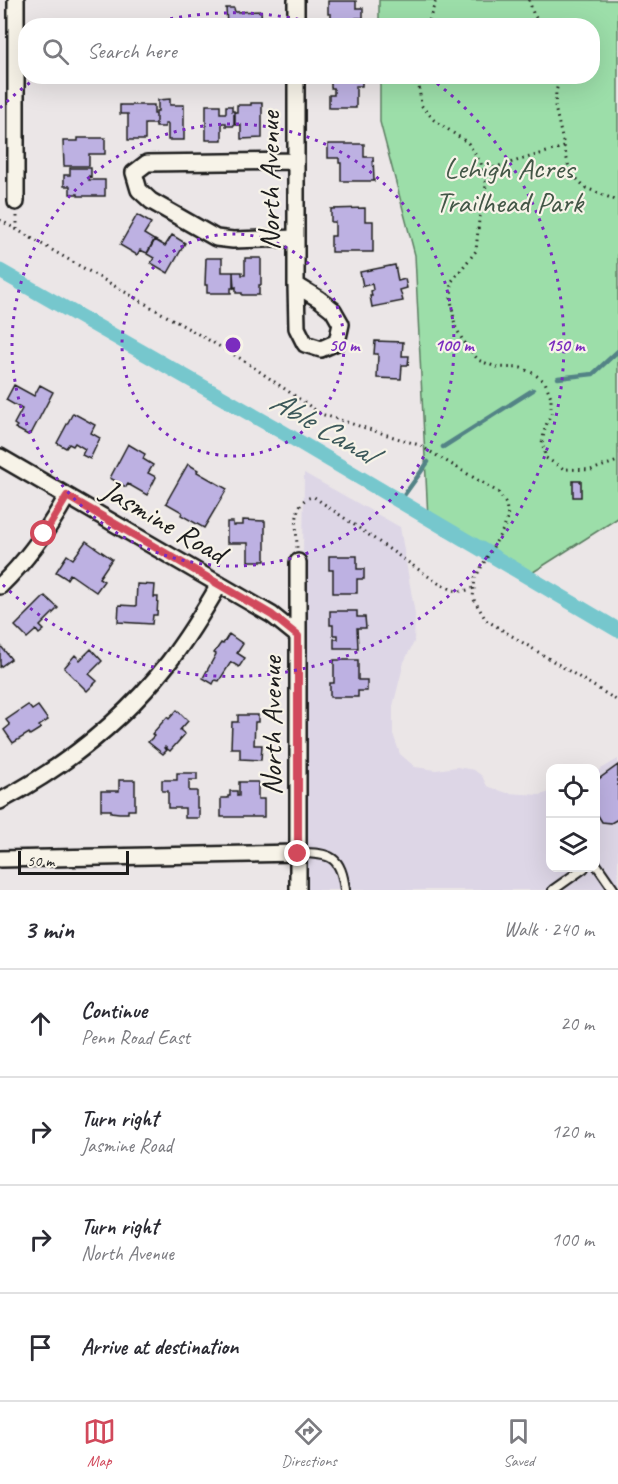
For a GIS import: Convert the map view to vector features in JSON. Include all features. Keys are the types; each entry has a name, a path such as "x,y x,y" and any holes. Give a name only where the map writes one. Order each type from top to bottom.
{"street":[{"path":"16,0 16,202"},
{"path":"296,0 296,18"},
{"name":"North Avenue","path":"296,84 296,285"},
{"path":"296,161 147,163 134,173 139,189 151,201 216,238 233,240 296,238"},
{"name":"Jasmine Road","path":"0,457 272,615 298,636"},
{"path":"0,586 44,534 67,496"},
{"name":"North Avenue","path":"298,562 298,890"},
{"path":"0,801 55,768 115,720 169,662 219,585"},
{"path":"0,859 298,854"}],"lane":[{"path":"298,854 328,855 343,872 345,890"},
{"path":"600,870 614,890"},
{"path":"553,890 577,872"}],"path":[{"path":"430,18 436,0"},
{"path":"529,0 536,18"},
{"path":"419,84 421,105 434,120 468,143 481,163 486,184 476,251 452,281 451,300 455,326 477,360 496,367 521,368 545,382 551,397 551,413 545,428 543,443 546,458 564,469 591,470 618,461"},
{"path":"559,84 555,107 570,172 586,188 618,201"},
{"path":"482,171 564,147"},
{"path":"0,220 243,360 321,414 419,445 498,492 506,504 508,517 475,578 473,598 486,620 618,701"},
{"path":"298,562 298,510 303,500 314,497 438,583 457,592 474,588"}],"shaded area":[{"path":"304,473 400,527 415,614 414,642 404,662 393,706 393,734 400,754 415,767 436,770 457,767 474,770 482,776 487,786 507,793 540,795 546,793 546,872 600,872 600,770 618,759 618,890 299,890"}],"green space":[{"name":"Lehigh Acres Trailhead Park","path":"379,0 616,0 618,3 618,518 527,576 428,518 415,255 380,122 380,84 600,84 600,18 379,18"}],"building":[{"path":"328,1 356,1 356,8 363,8 363,18 331,18 331,14 328,14"},
{"path":"226,8 234,8 235,12 261,11 261,18 227,18"},
{"path":"331,84 362,84 362,86 356,86 356,108 329,108 329,95 334,95 334,88 331,88"},
{"path":"170,99 170,105 184,105 184,140 168,140 168,124 165,124 165,127 156,127 158,100"},
{"path":"251,103 262,103 262,138 241,139 241,125 235,125 235,112 237,112 237,105 251,105"},
{"path":"120,105 154,105 156,124 145,124 145,140 128,140 128,114 120,114"},
{"path":"206,105 220,105 220,113 226,113 226,106 232,106 234,126 226,126 226,123 222,123 222,140 206,140"},
{"path":"78,138 105,138 105,154 89,154 89,166 64,166 63,141 78,141"},
{"path":"328,144 364,144 364,157 373,157 374,181 341,181 341,163 339,163 339,158 328,158"},
{"path":"70,168 91,168 89,180 105,180 105,196 70,194 70,186 64,186 64,175 70,175"},
{"path":"365,208 365,221 373,221 373,252 331,252 331,236 335,236 335,222 331,222 331,209"},
{"path":"137,215 151,223 144,234 154,240 147,253 140,250 137,255 120,245"},
{"path":"172,235 185,243 168,273 151,263 154,258 147,254 155,240 165,246"},
{"path":"206,258 222,258 222,272 233,272 231,293 207,293"},
{"path":"245,258 261,258 259,295 242,295 242,293 236,293 236,287 234,288 233,272 242,272 242,275 245,275"},
{"path":"395,265 398,281 405,279 407,288 400,290 403,301 372,307 370,296 373,290 372,284 363,286 360,272"},
{"path":"375,341 403,342 402,356 409,356 408,365 402,365 401,379 377,378 378,354 374,354"},
{"path":"14,385 34,396 40,385 53,392 31,434 28,435 15,428 17,426 14,424 22,409 6,400"},
{"path":"73,413 95,425 91,433 100,438 90,459 82,455 85,449 75,443 73,446 69,444 66,448 57,443"},
{"path":"128,444 145,454 143,459 153,465 148,473 156,477 147,495 128,484 126,487 110,478"},
{"path":"188,464 198,470 197,472 227,489 204,528 166,503"},
{"path":"573,481 581,481 581,497 573,497"},
{"path":"243,520 265,521 265,561 248,561 248,543 227,543 227,522 233,522 233,526 243,525"},
{"path":"86,541 112,559 99,578 104,581 96,592 70,574 67,579 56,572 67,555 73,559"},
{"path":"329,556 357,556 357,569 364,569 364,579 357,579 357,593 333,593 333,570 329,570"},
{"path":"137,584 155,585 154,597 158,597 157,615 153,615 152,624 118,622 119,605 136,606"},
{"path":"45,596 58,608 40,626 44,630 39,634 36,630 27,638 15,626"},
{"path":"330,611 357,611 357,617 365,617 366,628 357,628 358,648 334,648 334,639 338,639 338,635 333,635"},
{"path":"229,634 243,644 237,653 245,658 239,667 231,662 219,681 215,680 213,684 203,678 216,654 214,653"},
{"path":"0,645 11,659 0,667"},
{"path":"91,649 102,661 89,674 97,681 87,691 64,668 75,655 80,660"},
{"path":"334,660 358,660 358,680 367,680 367,691 358,691 358,697 330,697 330,683 334,683"},
{"path":"28,705 32,710 38,706 48,720 39,726 41,728 13,743 4,730 10,725 6,720"},
{"path":"177,710 188,721 180,730 185,734 170,751 165,747 167,750 163,754 148,742 167,717 169,719"},
{"path":"238,715 258,715 258,722 255,722 254,745 262,745 261,760 240,759 240,748 231,748 232,722 238,722"},
{"path":"618,765 618,819 611,823 602,822 600,819 600,778"},
{"path":"177,773 197,773 197,780 189,780 189,791 197,791 199,818 185,818 185,808 168,808 168,791 162,791 162,780 177,780"},
{"path":"119,780 135,780 135,810 119,813 101,810 101,791 119,791"},
{"path":"239,782 258,782 258,799 264,799 264,817 221,817 221,798 228,798 230,791 237,791 237,796 239,796"}],"waterway":[{"name":"Able Canal","path":"0,271 279,430 618,630"},
{"path":"558,378 593,374 618,351"},
{"path":"443,447 533,390"},
{"path":"400,501 428,462"}],"route":[{"path":"44,534 67,496 272,615 298,636 298,854"}]}
